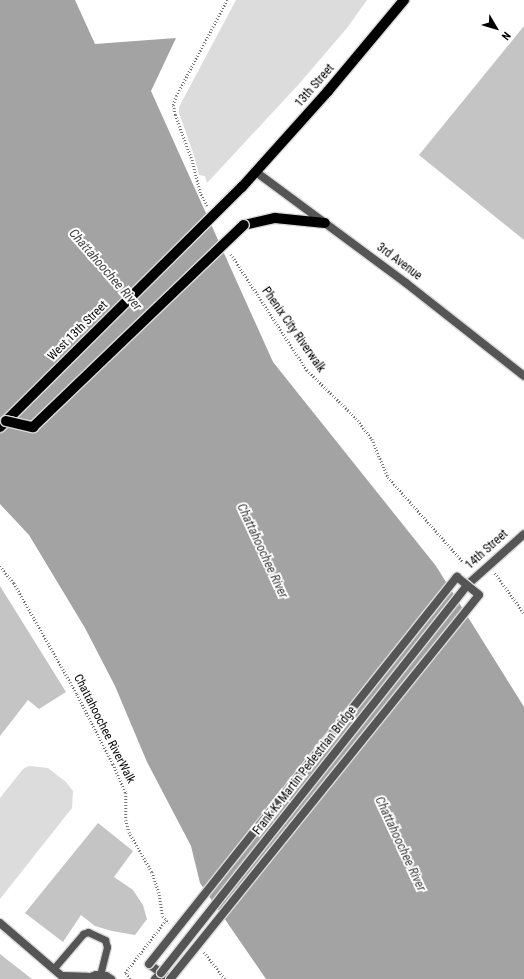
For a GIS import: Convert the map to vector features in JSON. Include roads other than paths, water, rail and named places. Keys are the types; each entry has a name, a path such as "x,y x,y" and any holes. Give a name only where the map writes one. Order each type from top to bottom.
{"main road":[{"name":"13th Street","path":"242,187 328,92 404,0"},
{"name":"West 13th Street","path":"3,424 242,187"},
{"path":"3,424 33,427 244,225 275,218 325,223"}],"street":[{"name":"3rd Avenue","path":"256,172 406,282 524,376"},
{"name":"14th Street","path":"467,585 524,534"},
{"path":"457,576 479,595 170,979 158,976 149,964 457,576"},
{"name":"Frank K. Martin Pedestrian Bridge","path":"158,976 467,585"},
{"path":"0,923 64,978 86,978 100,975 111,979"}],"lane":[{"path":"54,968 83,934 88,932 105,940 107,947 100,975"}],"water":[{"name":"Chattahoochee River","path":"0,0 75,0 95,44 176,38 151,91 273,362 436,566 524,707 524,979 266,979 200,883 191,846 147,762 115,686 85,628 29,535 0,504"}]}
